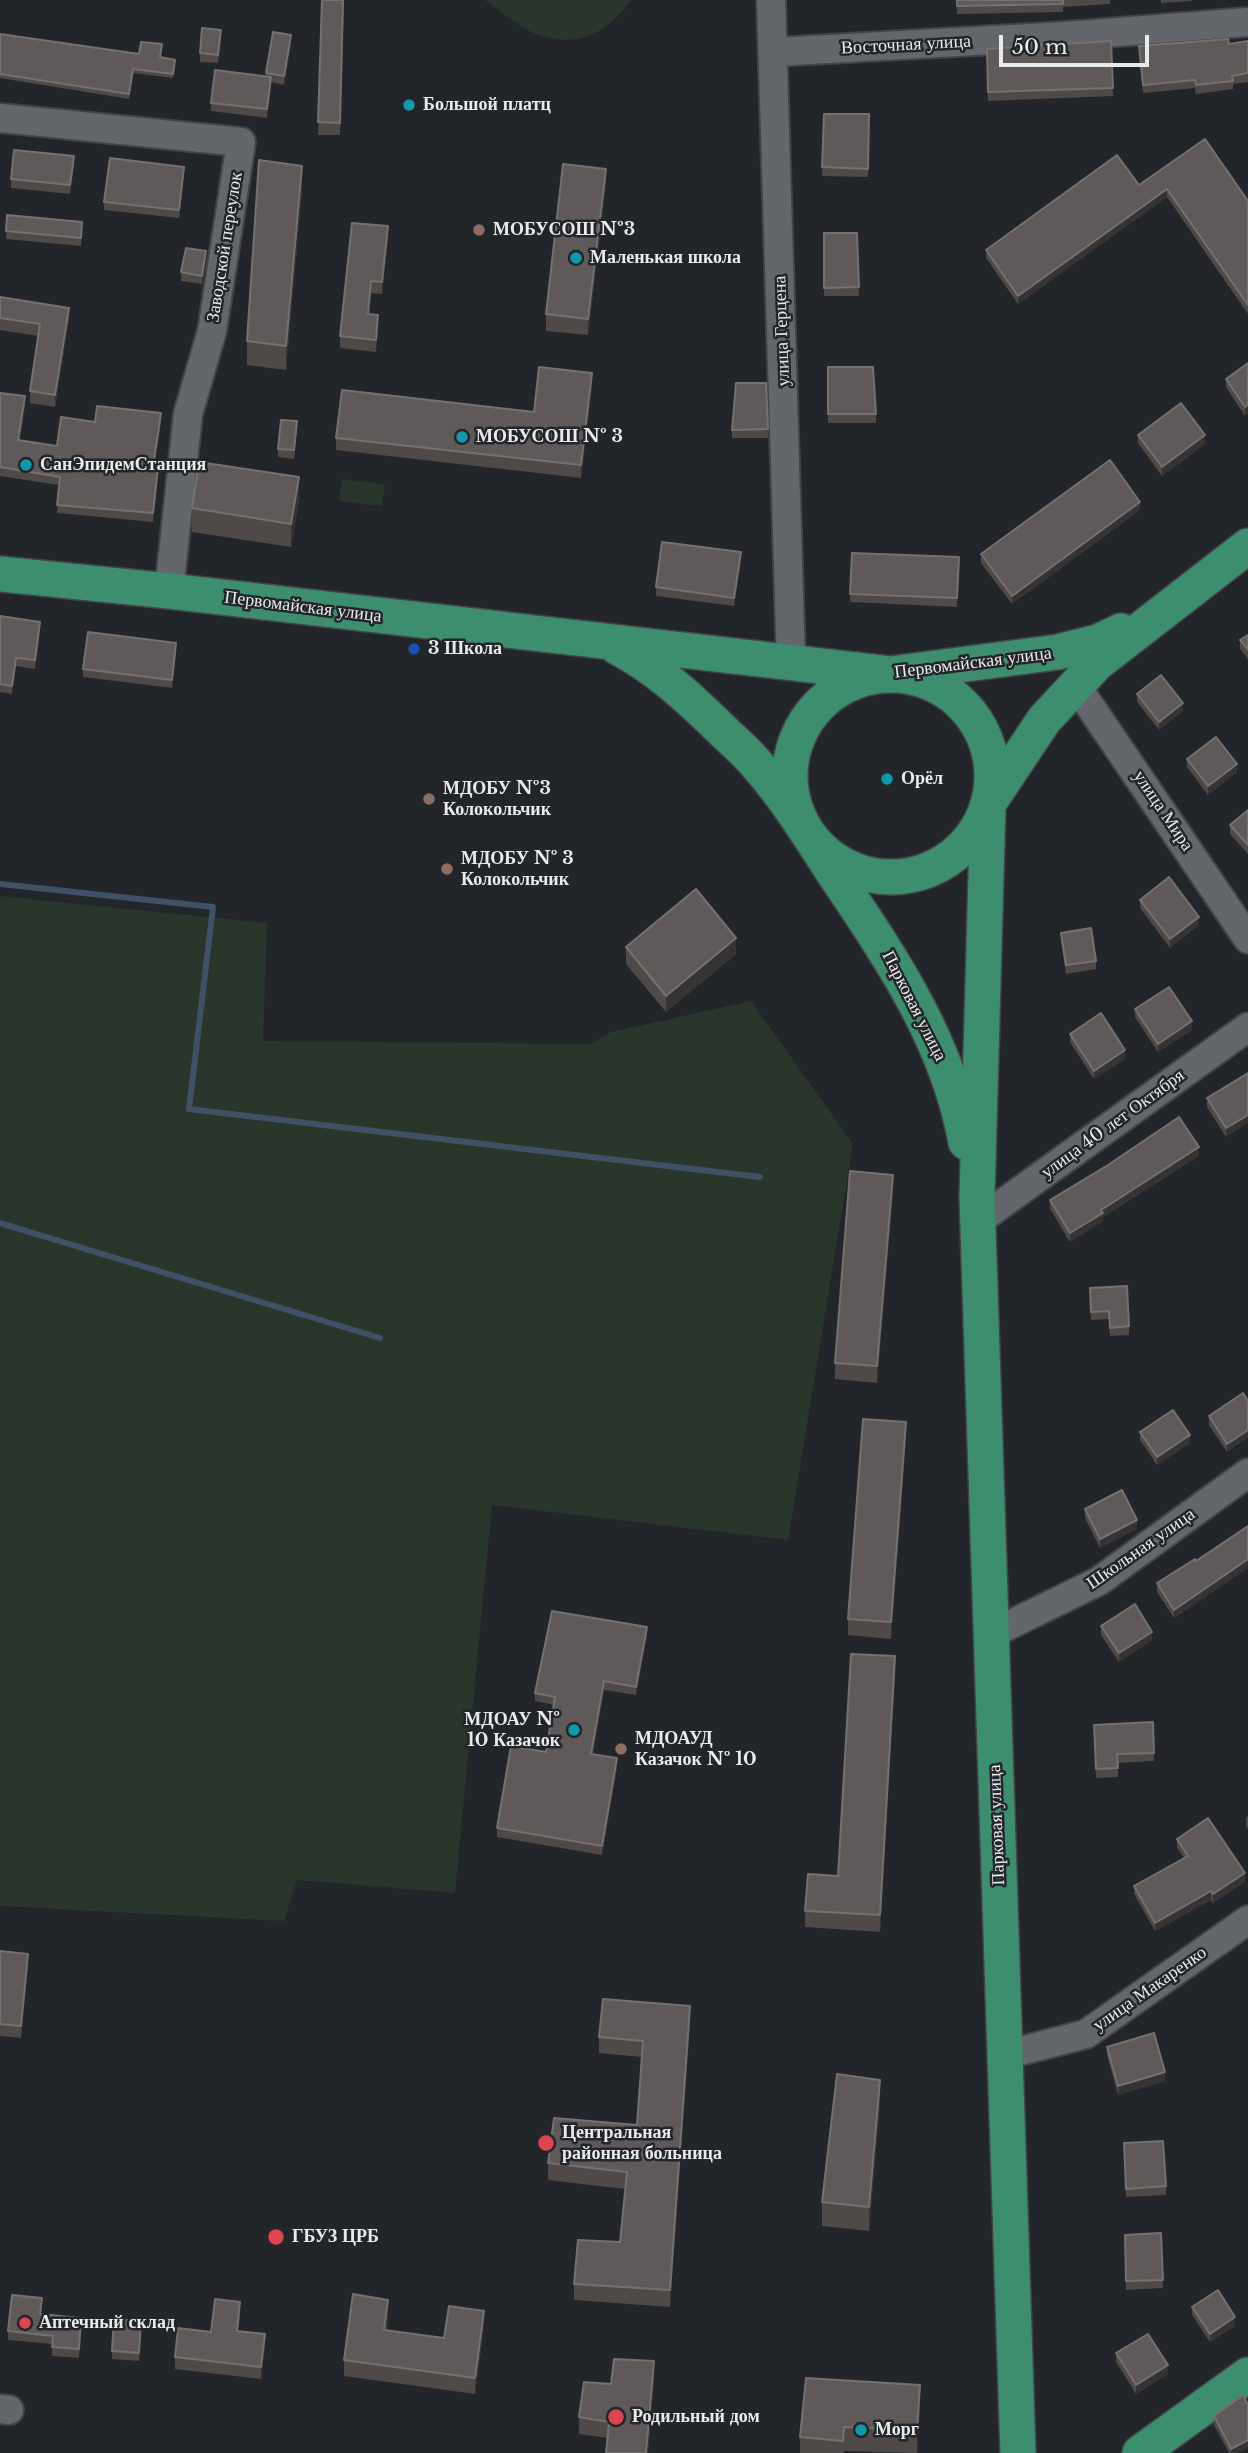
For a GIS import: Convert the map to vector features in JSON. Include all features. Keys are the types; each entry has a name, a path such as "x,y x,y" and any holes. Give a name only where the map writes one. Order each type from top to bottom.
{"main road":[{"name":"Первомайская улица","path":"988,804 1044,720 1075,684 1096,664 1248,546"},
{"name":"Первомайская улица","path":"0,574 890,674 1058,652 1098,642 1165,609"},
{"name":"Первомайская улица","path":"606,642 640,659 680,689 758,766 807,833"},
{"path":"890,674 916,678 941,688 962,704 979,726 989,751 992,778 988,804 976,831 956,853 931,869 903,877 873,876 845,867 821,850 807,833 797,814 790,787 791,759 799,733 815,709 836,691 862,679 890,674"},
{"name":"Парковая улица","path":"988,804 977,1209 1018,2453"},
{"name":"Парковая улица","path":"807,833 886,950 933,1037 949,1076 962,1120 977,1209"},
{"path":"1140,2453 1248,2375"}],"street":[{"name":"улица Герцена","path":"771,0 791,662"},
{"name":"Восточная улица","path":"774,52 1052,37 1248,22"},
{"name":"Заводской переулок","path":"0,118 241,142 212,331 188,414 169,591"},
{"name":"улица Мира","path":"1075,684 1248,939"},
{"name":"улица 40 лет Октября","path":"977,1209 1248,1027"},
{"name":"Школьная улица","path":"991,1634 1099,1581 1248,1473"},
{"name":"улица Макаренко","path":"1005,2055 1086,2034 1248,1920"}],"green space":[{"path":"485,0 631,0 612,22 601,30 577,39 564,40 529,31"},
{"path":"342,479 385,484 382,506 339,501"},
{"path":"0,896 267,923 263,1041 591,1044 611,1032 751,1001 853,1144 788,1540 492,1505 455,1893 297,1880 284,1921 0,1906"}],"building":[{"path":"322,0 343,0 340,123 318,122"},
{"path":"957,0 1063,0 1063,4 957,6"},
{"path":"202,28 221,30 218,55 200,53"},
{"path":"273,32 291,35 284,76 266,73"},
{"path":"0,34 139,54 141,42 162,44 160,57 175,60 173,74 133,69 129,94 0,74"},
{"path":"1228,39 1229,44 1248,41 1248,73 1232,76 1233,81 1196,85 1195,80 1143,85 1139,46"},
{"path":"1111,41 1113,88 988,92 987,49"},
{"path":"215,70 271,77 267,109 211,103"},
{"path":"824,114 869,114 868,169 822,167"},
{"path":"1205,139 1248,201 1248,305 1167,189 1018,296 986,250 1117,155 1139,185"},
{"path":"14,150 74,156 70,185 11,179"},
{"path":"110,158 184,167 179,210 104,202"},
{"path":"259,160 302,166 286,346 247,341"},
{"name":"Маленькая школа","path":"563,164 606,169 588,319 546,314"},
{"path":"7,215 82,222 81,238 6,231"},
{"path":"352,223 388,226 382,282 371,281 368,314 378,315 376,340 340,336"},
{"path":"824,233 857,233 859,287 824,288"},
{"path":"186,248 206,251 202,276 181,272"},
{"path":"0,297 69,308 55,395 30,391 40,324 0,318"},
{"path":"1248,363 1248,405 1245,407 1226,379"},
{"name":"МОБУСОШ № 3","path":"539,367 592,373 581,465 336,438 342,390 534,412"},
{"path":"828,367 873,367 876,414 828,414"},
{"path":"736,383 766,383 768,429 732,430"},
{"path":"0,393 25,396 18,440 57,446 61,417 95,422 97,406 161,413 153,467 158,468 153,513 57,505 60,477 0,467"},
{"path":"1181,403 1205,435 1162,467 1138,435"},
{"path":"281,420 297,421 294,450 278,449"},
{"path":"1110,460 1140,502 1012,596 981,554"},
{"path":"199,462 299,477 291,524 192,508"},
{"path":"662,542 741,552 734,598 656,587"},
{"path":"852,553 959,557 957,598 850,594"},
{"path":"0,616 40,622 35,660 16,658 12,686 0,684"},
{"path":"88,632 176,643 172,680 83,669"},
{"path":"1248,635 1248,650 1240,640"},
{"path":"1161,675 1183,703 1159,722 1137,694"},
{"path":"1216,737 1237,764 1208,786 1187,759"},
{"path":"1248,810 1248,845 1230,825"},
{"path":"1169,877 1199,917 1170,939 1140,900"},
{"path":"696,889 736,938 666,996 626,947"},
{"path":"1091,928 1096,961 1066,965 1061,933"},
{"path":"1169,987 1192,1021 1158,1044 1135,1009"},
{"path":"1101,1013 1125,1050 1094,1071 1070,1034"},
{"path":"1248,1073 1248,1115 1226,1128 1207,1098"},
{"path":"1179,1117 1199,1147 1070,1233 1050,1200"},
{"path":"850,1171 893,1175 877,1366 835,1363"},
{"path":"1127,1286 1129,1326 1110,1328 1109,1311 1091,1312 1090,1288"},
{"path":"1243,1393 1248,1401 1248,1430 1227,1444 1209,1416"},
{"path":"1173,1410 1190,1435 1157,1457 1140,1432"},
{"path":"863,1419 906,1422 891,1622 848,1619"},
{"path":"1122,1490 1137,1520 1100,1539 1085,1509"},
{"path":"1248,1526 1248,1559 1174,1610 1157,1583"},
{"path":"1135,1604 1152,1632 1119,1653 1101,1626"},
{"name":"МДОАУ № 10 Казачок","path":"552,1611 647,1627 636,1687 604,1681 591,1754 617,1758 602,1846 497,1828 511,1746 546,1752 555,1697 535,1693"},
{"path":"851,1654 895,1656 880,1915 805,1911 808,1874 838,1876"},
{"path":"1153,1722 1154,1753 1117,1754 1118,1768 1096,1769 1094,1725"},
{"path":"1208,1818 1245,1873 1213,1894 1211,1891 1155,1923 1134,1886 1188,1856 1177,1839"},
{"path":"0,1951 28,1954 21,2026 0,2024"},
{"path":"603,1999 690,2006 670,2290 574,2284 578,2240 620,2242 627,2172 548,2163 554,2118 637,2125 643,2041 599,2037"},
{"path":"1154,2033 1165,2072 1118,2086 1107,2047"},
{"path":"837,2074 880,2080 869,2207 822,2202"},
{"path":"1163,2141 1166,2186 1126,2189 1124,2143"},
{"path":"1161,2233 1163,2280 1126,2281 1125,2235"},
{"path":"1218,2290 1235,2317 1210,2334 1192,2307"},
{"path":"353,2294 388,2300 384,2330 444,2338 449,2306 484,2311 475,2378 344,2360"},
{"path":"12,2295 42,2298 40,2314 81,2318 79,2349 52,2347 53,2336 8,2331"},
{"path":"215,2299 240,2302 237,2331 265,2334 261,2367 175,2357 178,2328 211,2332"},
{"path":"114,2319 141,2321 139,2353 112,2351"},
{"path":"1148,2334 1168,2365 1136,2385 1116,2353"},
{"name":"Родильный дом","path":"614,2359 654,2361 646,2453 606,2453 609,2422 579,2417 584,2382 611,2384"},
{"path":"806,2378 920,2385 917,2430 844,2427 843,2441 800,2437"},
{"path":"1243,2395 1248,2405 1248,2440 1231,2449 1214,2416"}],"waterway":[{"path":"0,884 213,907 189,1109 760,1177"},
{"path":"0,1223 380,1338"}],"place":[{"name":"Большой платц","path":"409,105"},
{"name":"МОБУСОШ №3","path":"479,230"},
{"name":"Маленькая школа","path":"576,258"},
{"name":"МОБУСОШ № 3","path":"462,437"},
{"name":"СанЭпидемСтанция","path":"26,465"},
{"name":"3 Школа","path":"414,649"},
{"name":"Орёл","path":"887,779"},
{"name":"МДОБУ №3 Колокольчик","path":"429,799"},
{"name":"МДОБУ № 3 Колокольчик","path":"447,869"},
{"name":"МДОАУ № 10 Казачок","path":"574,1730"},
{"name":"МДОАУД Казачок № 10","path":"621,1749"},
{"name":"Центральная районная больница","path":"546,2143"},
{"name":"ГБУЗ ЦРБ","path":"276,2237"},
{"name":"Аптечный склад","path":"25,2323"},
{"name":"Родильный дом","path":"616,2417"},
{"name":"Морг","path":"861,2430"}]}
